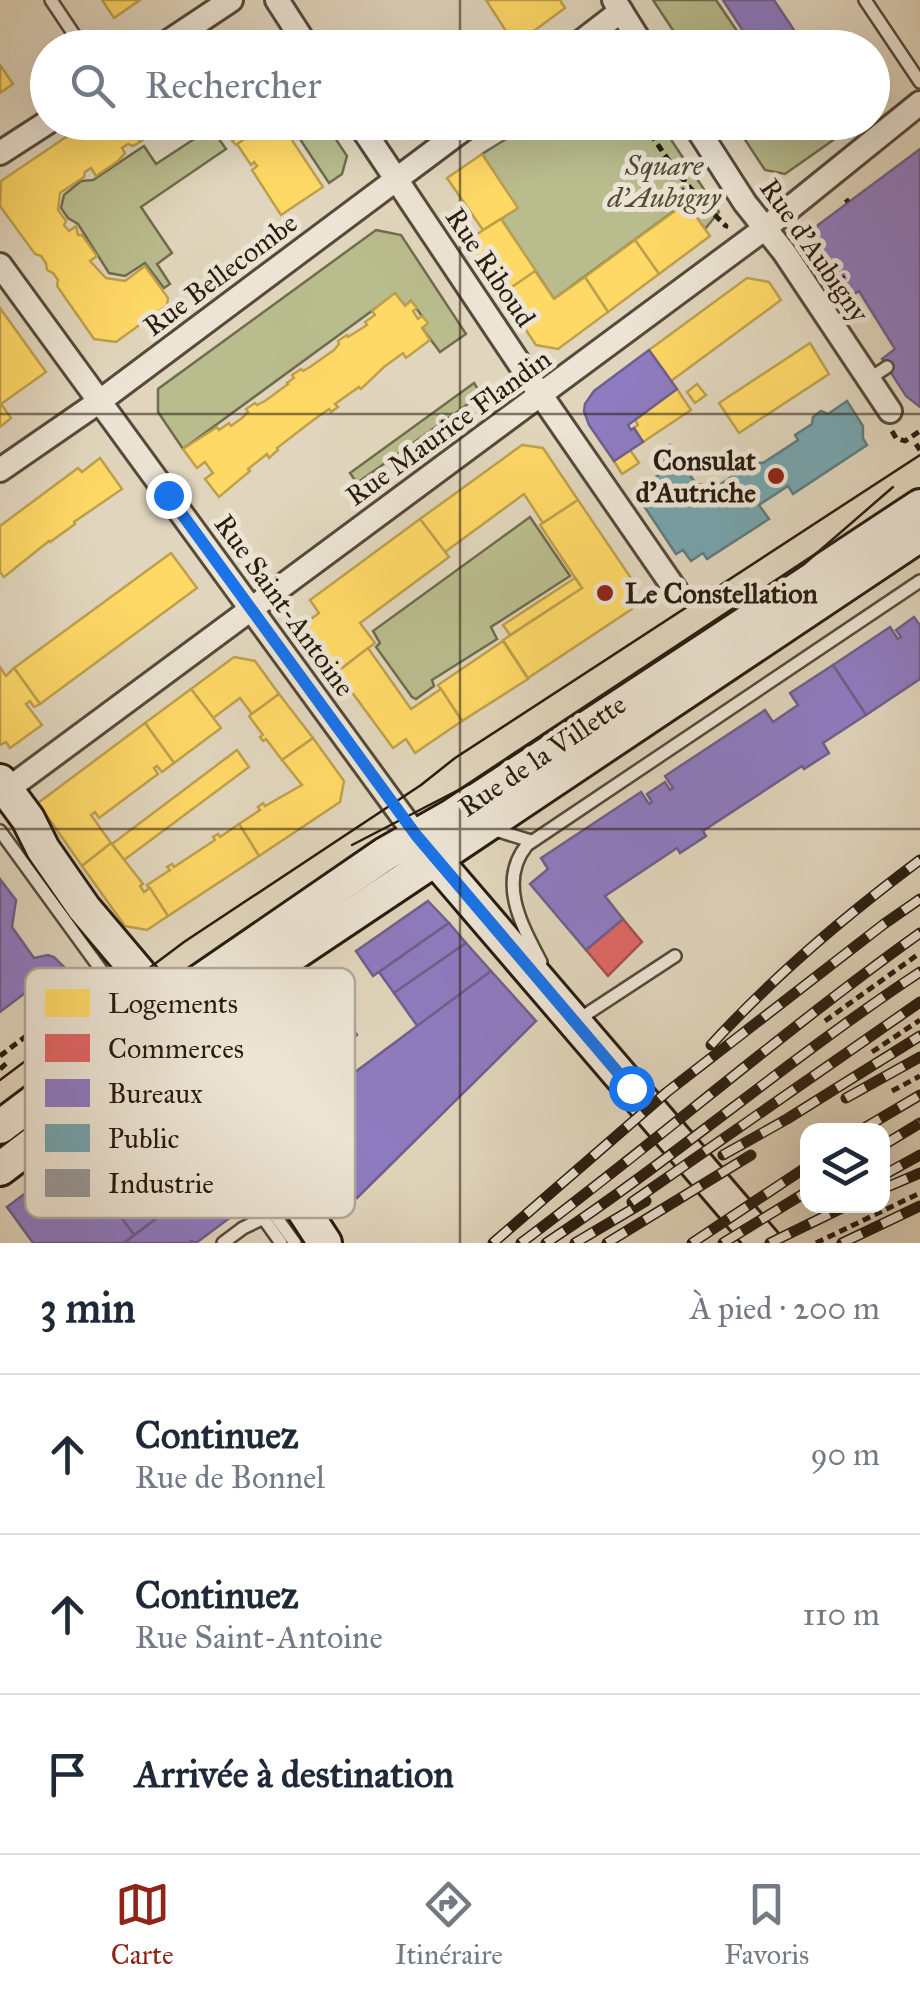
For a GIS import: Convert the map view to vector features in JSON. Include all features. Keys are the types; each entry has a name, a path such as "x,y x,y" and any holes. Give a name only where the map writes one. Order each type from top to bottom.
{"main road":[{"name":"Rue de la Villette","path":"425,847 450,816 920,506"},
{"name":"Rue de la Villette","path":"249,968 425,847 484,826 920,536"},
{"path":"2,789 28,819 43,849 84,908 122,950 131,968"},
{"path":"425,847 764,1243"},
{"path":"0,1127 25,1112"},
{"path":"0,1169 25,1147"},
{"path":"287,1218 325,1243"}],"street":[{"path":"187,30 231,0"},
{"path":"277,0 296,30"},
{"path":"592,30 617,6 632,30"},
{"name":"Rue Maurice Flandin","path":"890,128 920,104"},
{"path":"0,153 30,134"},
{"name":"Rue Riboud","path":"370,140 677,592"},
{"name":"Rue Bellecombe","path":"0,470 100,401 449,140"},
{"name":"Rue d'Aubigny","path":"705,140 764,229 878,373 890,411"},
{"name":"Rue Maurice Flandin","path":"2,789 542,395 764,229 875,140"},
{"name":"Rue Saint-Antoine","path":"0,265 425,847"}],"lane":[{"path":"51,0 71,30"},
{"path":"865,0 885,30"},
{"path":"890,37 920,82"},
{"path":"675,956 574,1022 527,936 512,895 512,875 521,852 531,841 920,581"},
{"path":"484,826 531,841"},
{"path":"0,831 99,968"},
{"path":"223,1243 267,1218"},
{"path":"279,1218 281,1243"},
{"path":"282,1218 295,1243"}],"path":[{"path":"655,140 678,176 726,226 721,235"},
{"path":"825,1021 920,953"},
{"path":"872,1052 920,1020"},
{"path":"0,1069 25,1043"},
{"path":"892,1091 920,1076"},
{"path":"816,1243 920,1193"}],"green space":[{"path":"653,0 716,0 736,30 673,30"},
{"path":"193,140 220,140 226,149 141,207 172,253 157,264 170,284 164,288 145,263 125,276 109,273 78,224 61,208 64,195 81,181 93,180 144,146 156,164"},
{"path":"301,140 336,140 347,156 342,174 329,183"},
{"name":"Square d'Aubigny","path":"505,140 671,140 719,212 705,229 685,203 554,299 501,219 517,208 482,154"},
{"path":"745,140 833,140 785,174 765,170"},
{"path":"376,230 401,235 466,334 440,352 422,328 427,323 411,301 405,306 395,294 183,449 158,412 158,389"},
{"path":"474,383 479,391 475,399 357,483 350,473"},
{"path":"530,517 570,576 491,627 497,639 432,680 434,686 416,699 412,697 376,647 380,643 373,631"}],"building: Logements":[{"path":"102,0 140,0 114,18"},
{"path":"486,0 560,0 565,8 535,30 505,30"},
{"path":"0,65 13,84 0,93"},
{"path":"62,140 139,140 122,148 125,153 118,161 96,176 91,168 60,193 58,210 69,231 76,226 78,235 97,256 90,261 106,278 125,281 145,266 168,298 167,305 116,342 94,339 46,263 0,206 1,181"},
{"path":"243,140 292,140 323,187 281,215 252,170 257,166 254,162 251,165 237,144"},
{"path":"482,154 518,208 483,230 447,178"},
{"path":"686,203 710,236 659,274 635,240"},
{"path":"501,219 536,271 502,294 466,241"},
{"path":"635,240 659,274 608,312 585,277"},
{"path":"535,271 554,299 585,277 608,312 558,349 536,345 502,294"},
{"path":"747,278 769,282 781,300 671,381 649,350"},
{"path":"395,293 405,306 411,301 417,308 413,311 418,319 422,316 428,323 422,328 430,340 406,358 403,353 361,389 335,404 338,407 312,421 269,458 267,454 219,497 205,479 213,473 205,462 197,468 183,449 217,427 219,430 229,423 231,426 242,418 248,412 246,409 265,401 288,384 294,378 292,375 310,367 334,350 338,341 367,325 365,322 375,315 372,311"},
{"path":"0,308 46,372 1,404 11,418 0,427"},
{"path":"810,343 829,374 739,433 719,403"},
{"path":"697,384 706,395 695,403 687,392"},
{"path":"677,389 691,410 643,442 634,428 638,425 635,420"},
{"path":"522,445 543,448 578,500 543,523 524,494 445,552 420,519"},
{"path":"630,450 639,463 622,474 614,461"},
{"path":"100,458 122,489 4,577 0,572 0,526 78,468 82,472"},
{"name":"Le Constellation","path":"578,500 637,587 632,609 528,678 503,640 582,588 540,525"},
{"path":"420,519 449,557 360,623 375,643 337,672 303,625 319,613 310,600"},
{"path":"171,553 197,588 40,704 14,668"},
{"path":"575,578 582,588 510,635 503,625"},
{"path":"503,641 528,679 462,721 438,685"},
{"path":"368,648 411,709 441,689 462,721 415,753 406,739 393,748 337,672"},
{"path":"234,657 255,661 279,694 252,714 240,698 213,718 191,689"},
{"path":"0,667 6,676 14,668 40,704 26,704 42,725 10,748 6,742 0,745"},
{"path":"191,689 221,728 174,763 145,723"},
{"path":"279,694 313,738 282,760 260,737 263,735 249,716"},
{"path":"145,723 174,763 162,772 157,766 154,768 158,774 99,818 95,812 91,815 111,843 82,866 38,803"},
{"path":"313,738 344,781 340,802 259,856 239,824 260,810 258,807 263,803 265,806 302,785 282,760"},
{"path":"237,750 249,767 124,860 112,844"},
{"path":"239,824 259,856 168,916 147,885 170,870 167,867 174,867 215,840 213,837 220,837"},
{"path":"111,843 143,884 140,886 144,892 150,888 168,916 147,930 125,926 82,866"}],"building: Commerces":[{"path":"623,919 642,942 608,976 586,950"}],"building: Bureaux":[{"path":"723,0 774,0 794,30 742,30"},
{"path":"920,149 920,407 906,396 882,359 895,349 859,291 844,301 814,257 811,239 818,225"},
{"path":"649,350 677,389 628,425 643,442 614,461 589,425 585,404 594,391"},
{"path":"914,617 920,625 920,679 866,715 833,665 890,627 898,639 901,637 896,630"},
{"path":"833,665 866,715 823,743 829,753 804,769 802,766 703,831 706,836 680,853 677,848 605,896 623,919 586,950 530,884 548,869 541,858 641,792 649,804 652,802 647,794 665,782 670,790 673,788 665,776 765,710 773,722 798,705 790,693"},
{"path":"0,879 16,900 12,927 34,958 48,955 64,968 25,968 25,993 0,1012"},
{"path":"428,901 449,923 373,976 356,951"},
{"path":"449,923 466,943 394,993 379,972"},
{"path":"466,943 491,971 418,1027 394,993"},
{"path":"491,971 536,1021 357,1198 355,1072"},
{"path":"25,1193 25,1218 122,1218 134,1235 124,1243 33,1243 7,1207"},
{"path":"122,1218 157,1218 134,1235"},
{"path":"157,1218 230,1218 196,1243 124,1243"}],"building: Public":[{"name":"Consulat d'Autriche","path":"847,401 863,426 867,445 793,494 788,486 759,505 769,519 707,559 703,553 691,561 683,550 676,554 644,506 659,496 650,481 680,460 707,493 754,462 763,463 798,440 795,435 812,424 813,417 821,411 828,414"}],"building: Industrie":[{"path":"670,445 680,460 665,471 655,456"}],"tram line":[{"path":"149,968 421,785 455,758 920,455"},
{"path":"352,845 470,784 803,565 893,487"},
{"path":"0,1080 25,1061"}],"railway":[{"path":"711,1045 811,948 920,860"},
{"path":"493,1243 667,1092 920,899"},
{"path":"521,1243 920,933"},
{"path":"546,1243 920,972"},
{"path":"632,1202 920,1002"},
{"path":"723,1155 920,1036"},
{"path":"846,1098 920,1057"},
{"path":"873,1123 920,1095"},
{"path":"890,1141 920,1123"},
{"path":"607,1243 751,1155"},
{"path":"890,1172 920,1155"},
{"path":"692,1243 800,1171"},
{"path":"890,1186 920,1173"},
{"path":"723,1243 800,1196"},
{"path":"575,1243 646,1201"},
{"path":"842,1243 920,1206"},
{"path":"770,1243 832,1213"}],"place":[{"name":"Consulat d'Autriche","path":"776,476"},
{"name":"Le Constellation","path":"605,593"}],"route":[{"path":"168,495 434,859 631,1088"}]}
